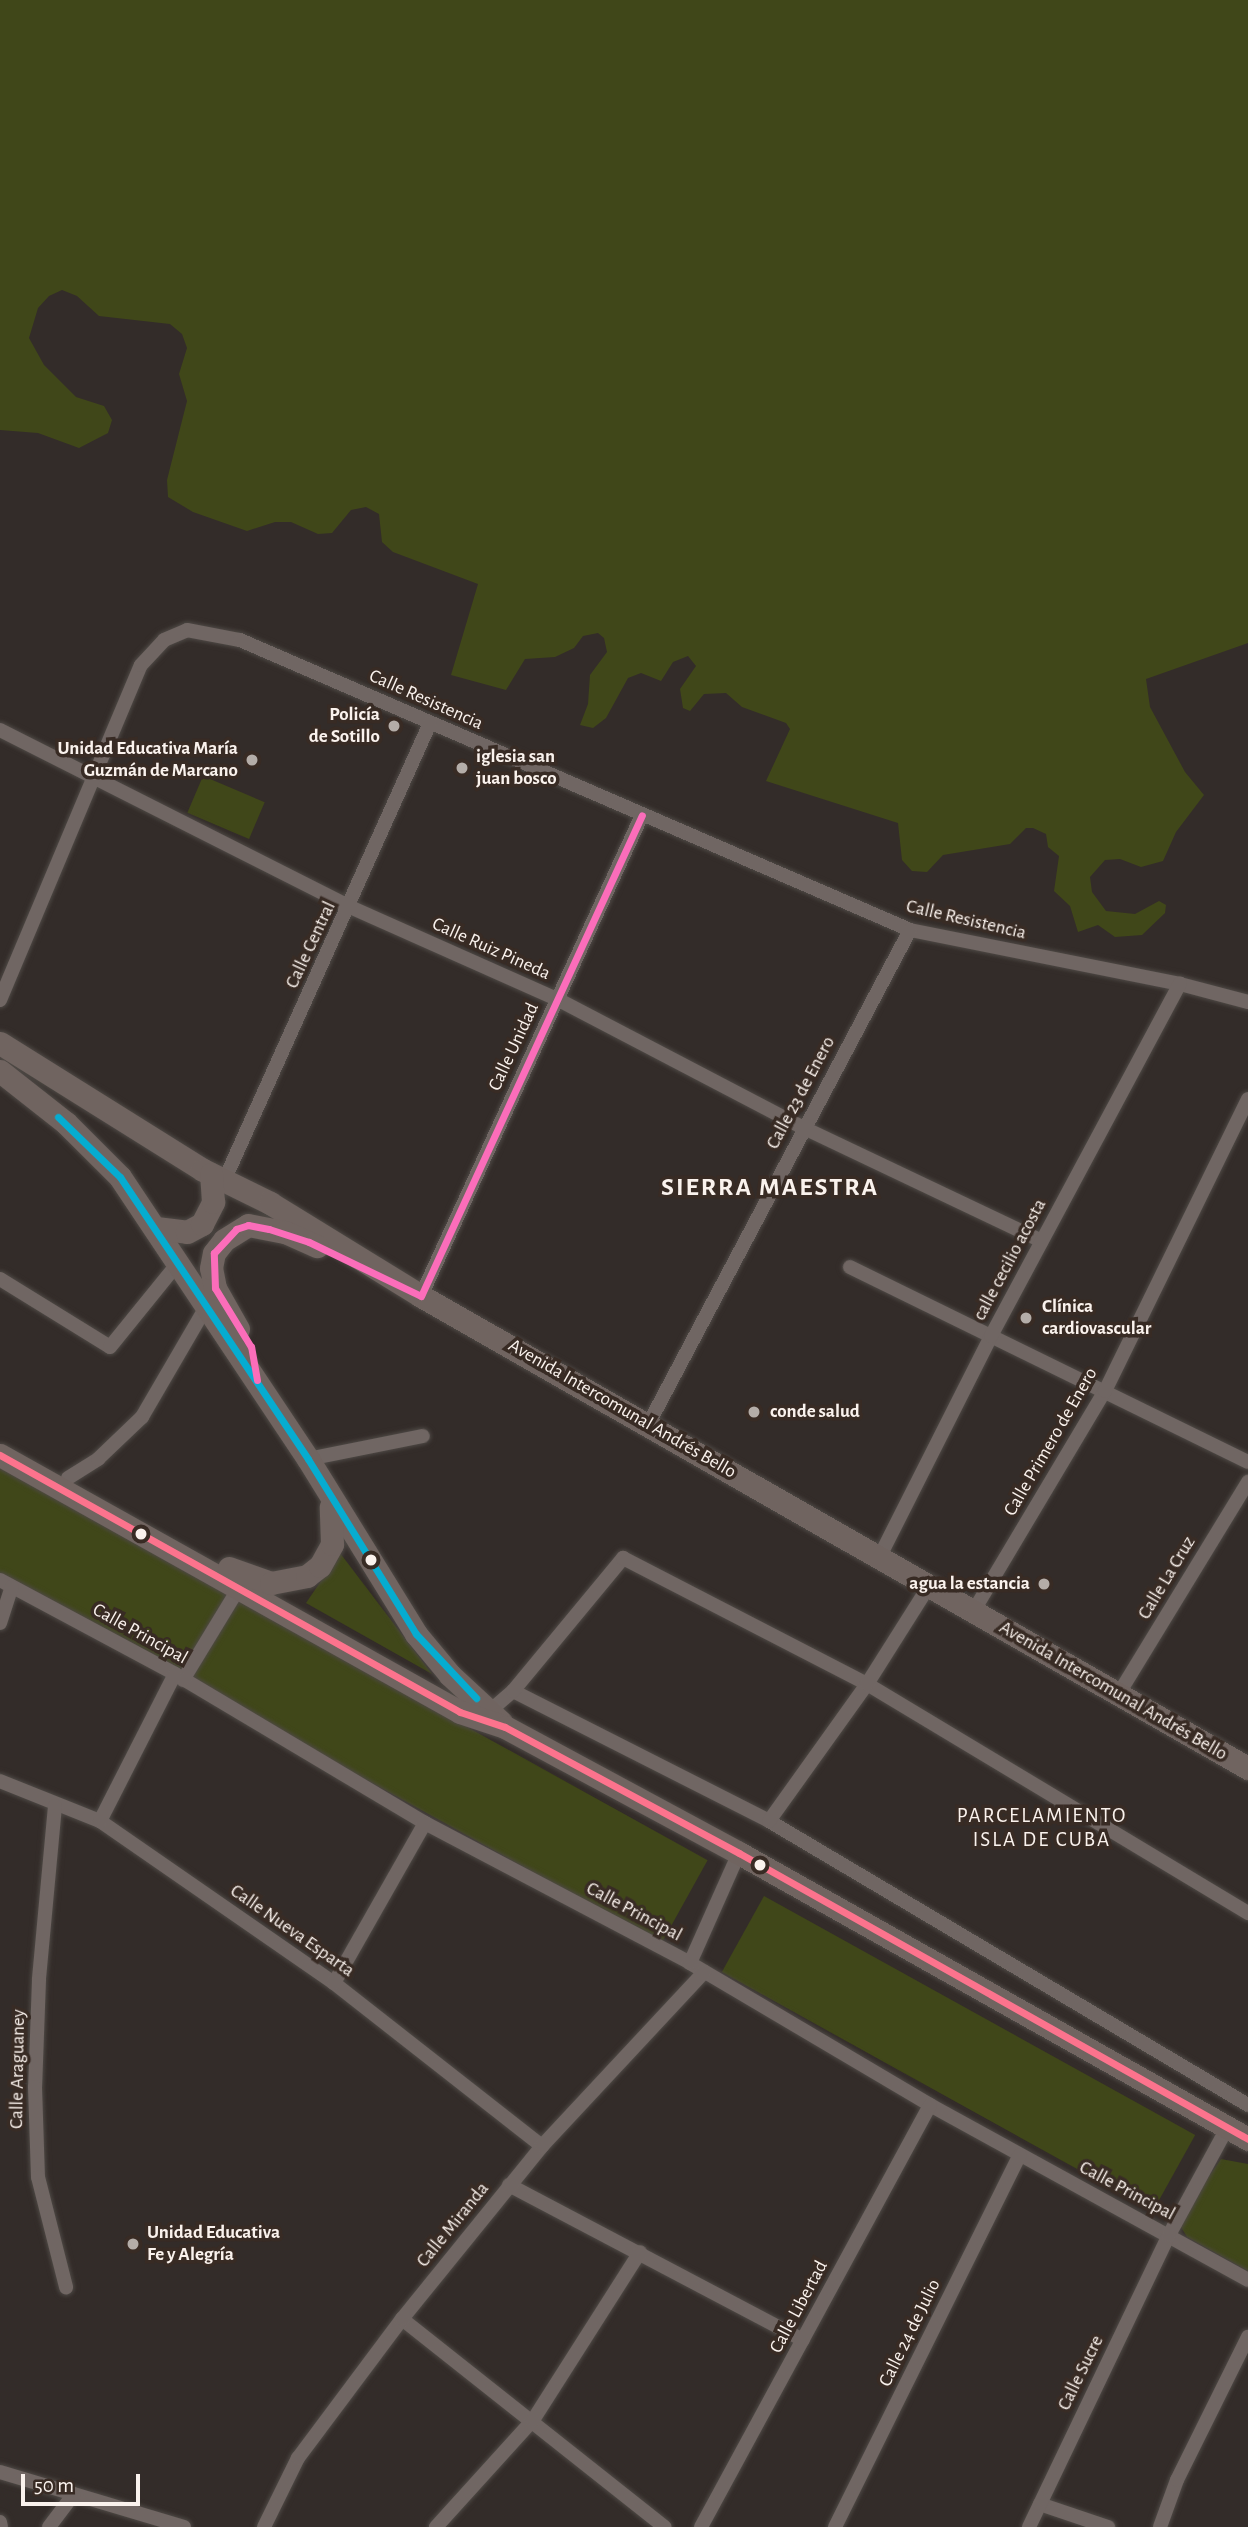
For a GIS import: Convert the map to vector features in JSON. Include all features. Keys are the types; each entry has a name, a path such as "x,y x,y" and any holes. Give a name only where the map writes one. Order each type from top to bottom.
{"highway":[{"name":"Avenida Intercomunal Andrés Bello","path":"0,1043 217,1177 270,1203 421,1296 649,1423 879,1558 1248,1768"},
{"path":"0,1071 97,1151 156,1228 309,1459 334,1515 332,1544 320,1566 307,1576 271,1583 225,1566 0,1439"},
{"path":"156,1228 187,1232 202,1224 213,1202 217,1177"},
{"path":"257,1380 251,1347 215,1288 211,1268 214,1253 236,1229 248,1226 285,1232 421,1296"},
{"path":"0,1455 460,1712 498,1718"},
{"path":"323,1488 416,1634 450,1675 498,1718 1248,2139"}],"street":[{"name":"Calle Resistencia","path":"0,1000 90,778 141,665 164,640 187,630 215,632 240,640 910,930 1180,984 1248,1002"},
{"name":"Calle Central","path":"217,1177 350,907 430,723"},
{"name":"Calle Ruiz Pineda","path":"0,730 90,778 350,907 557,999 804,1128 1042,1241"},
{"name":"Calle Unidad","path":"421,1296 642,815"},
{"name":"Calle 23 de Enero","path":"649,1423 910,930"},
{"name":"calle cecilio acosta","path":"879,1558 991,1336 1180,984"},
{"name":"Calle Primero de Enero","path":"974,1612 1105,1391 1248,1099"},
{"path":"0,1279 110,1347 178,1263"},
{"path":"850,1267 1248,1462"},
{"path":"68,1478 98,1459 142,1417 206,1307"},
{"path":"309,1459 423,1436"},
{"name":"Calle La Cruz","path":"1118,1695 1248,1482"},
{"path":"498,1718 513,1691 623,1558 867,1684 1248,1913"},
{"path":"0,1623 6,1584"},
{"name":"Calle Principal","path":"6,1584 179,1677 425,1823 690,1963 930,2105 1248,2280"},
{"path":"769,1821 867,1684 929,1586"},
{"path":"100,1821 179,1677 239,1588"},
{"path":"513,1691 769,1821 1248,2105"},
{"name":"Calle Nueva Esparta","path":"0,1781 55,1806 100,1821 334,1983 542,2146"},
{"name":"Calle Araguaney","path":"55,1806 39,1980 35,2087 38,2177 66,2287"},
{"path":"334,1983 425,1823"},
{"path":"690,1963 739,1853"},
{"name":"Calle Miranda","path":"264,2527 298,2458 402,2319 542,2146 704,1972"},
{"name":"Calle Libertad","path":"701,2527 930,2105"},
{"name":"Calle Sucre","path":"1029,2527 1169,2235 1227,2128"},
{"name":"Calle 24 de Julio","path":"835,2527 1020,2155"},
{"path":"509,2185 803,2340"},
{"path":"436,2527 533,2420 640,2252"},
{"path":"402,2319 533,2420 664,2527"},
{"path":"1160,2527 1177,2480 1248,2337"},
{"path":"0,2472 184,2527"},
{"path":"49,2527 74,2494"},
{"path":"1040,2504 1108,2527"}],"green space":[{"path":"0,0 1248,0 1248,643 1146,679 1150,707 1185,772 1204,795 1176,832 1163,861 1141,867 1120,859 1105,860 1090,877 1092,892 1106,911 1135,914 1159,901 1166,905 1165,913 1142,935 1115,937 1098,925 1078,932 1070,906 1054,891 1059,856 1048,847 1046,834 1033,828 1026,828 1010,844 943,855 927,872 912,871 902,860 898,823 766,781 790,729 786,723 742,707 726,693 704,694 690,711 683,708 680,689 696,666 688,656 673,662 661,681 641,673 628,678 606,718 593,728 580,725 588,704 590,675 607,652 604,638 598,633 583,636 574,648 555,657 525,659 506,690 451,675 478,584 393,552 382,542 379,514 366,507 351,510 332,533 318,534 291,522 275,522 247,531 193,512 168,497 167,480 187,401 179,374 187,348 182,334 170,324 99,316 77,296 62,290 49,296 38,308 29,338 44,365 76,397 104,406 112,420 108,433 79,448 38,433 0,430"},
{"path":"203,776 265,802 249,839 187,813"},
{"path":"0,1468 708,1860 662,1943 0,1577"},
{"path":"340,1553 432,1674 306,1603"},
{"path":"764,1896 1195,2135 1153,2211 722,1972"},
{"path":"1221,2159 1248,2164 1248,2271 1187,2237 1181,2227 1184,2212"}],"transit line":[{"path":"257,1380 251,1347 215,1288 214,1253 236,1229 248,1225 269,1229 309,1242 421,1296 642,815"},
{"path":"58,1117 120,1177 308,1459 416,1634 476,1698"},
{"path":"0,1455 460,1712 505,1727 739,1853 1248,2139"}],"place":[{"name":"Policía de Sotillo","path":"394,726"},
{"name":"Unidad Educativa María Guzmán de Marcano","path":"252,760"},
{"name":"iglesia san juan bosco","path":"462,768"},
{"name":"Clínica cardiovascular","path":"1026,1318"},
{"name":"conde salud","path":"754,1412"},
{"name":"agua la estancia","path":"1044,1584"},
{"name":"Unidad Educativa Fe y Alegría","path":"133,2244"}],"district":[{"name":"SIERRA MAESTRA","path":"770,1188"},
{"name":"PARCELAMIENTO ISLA DE CUBA","path":"1042,1828"}]}
